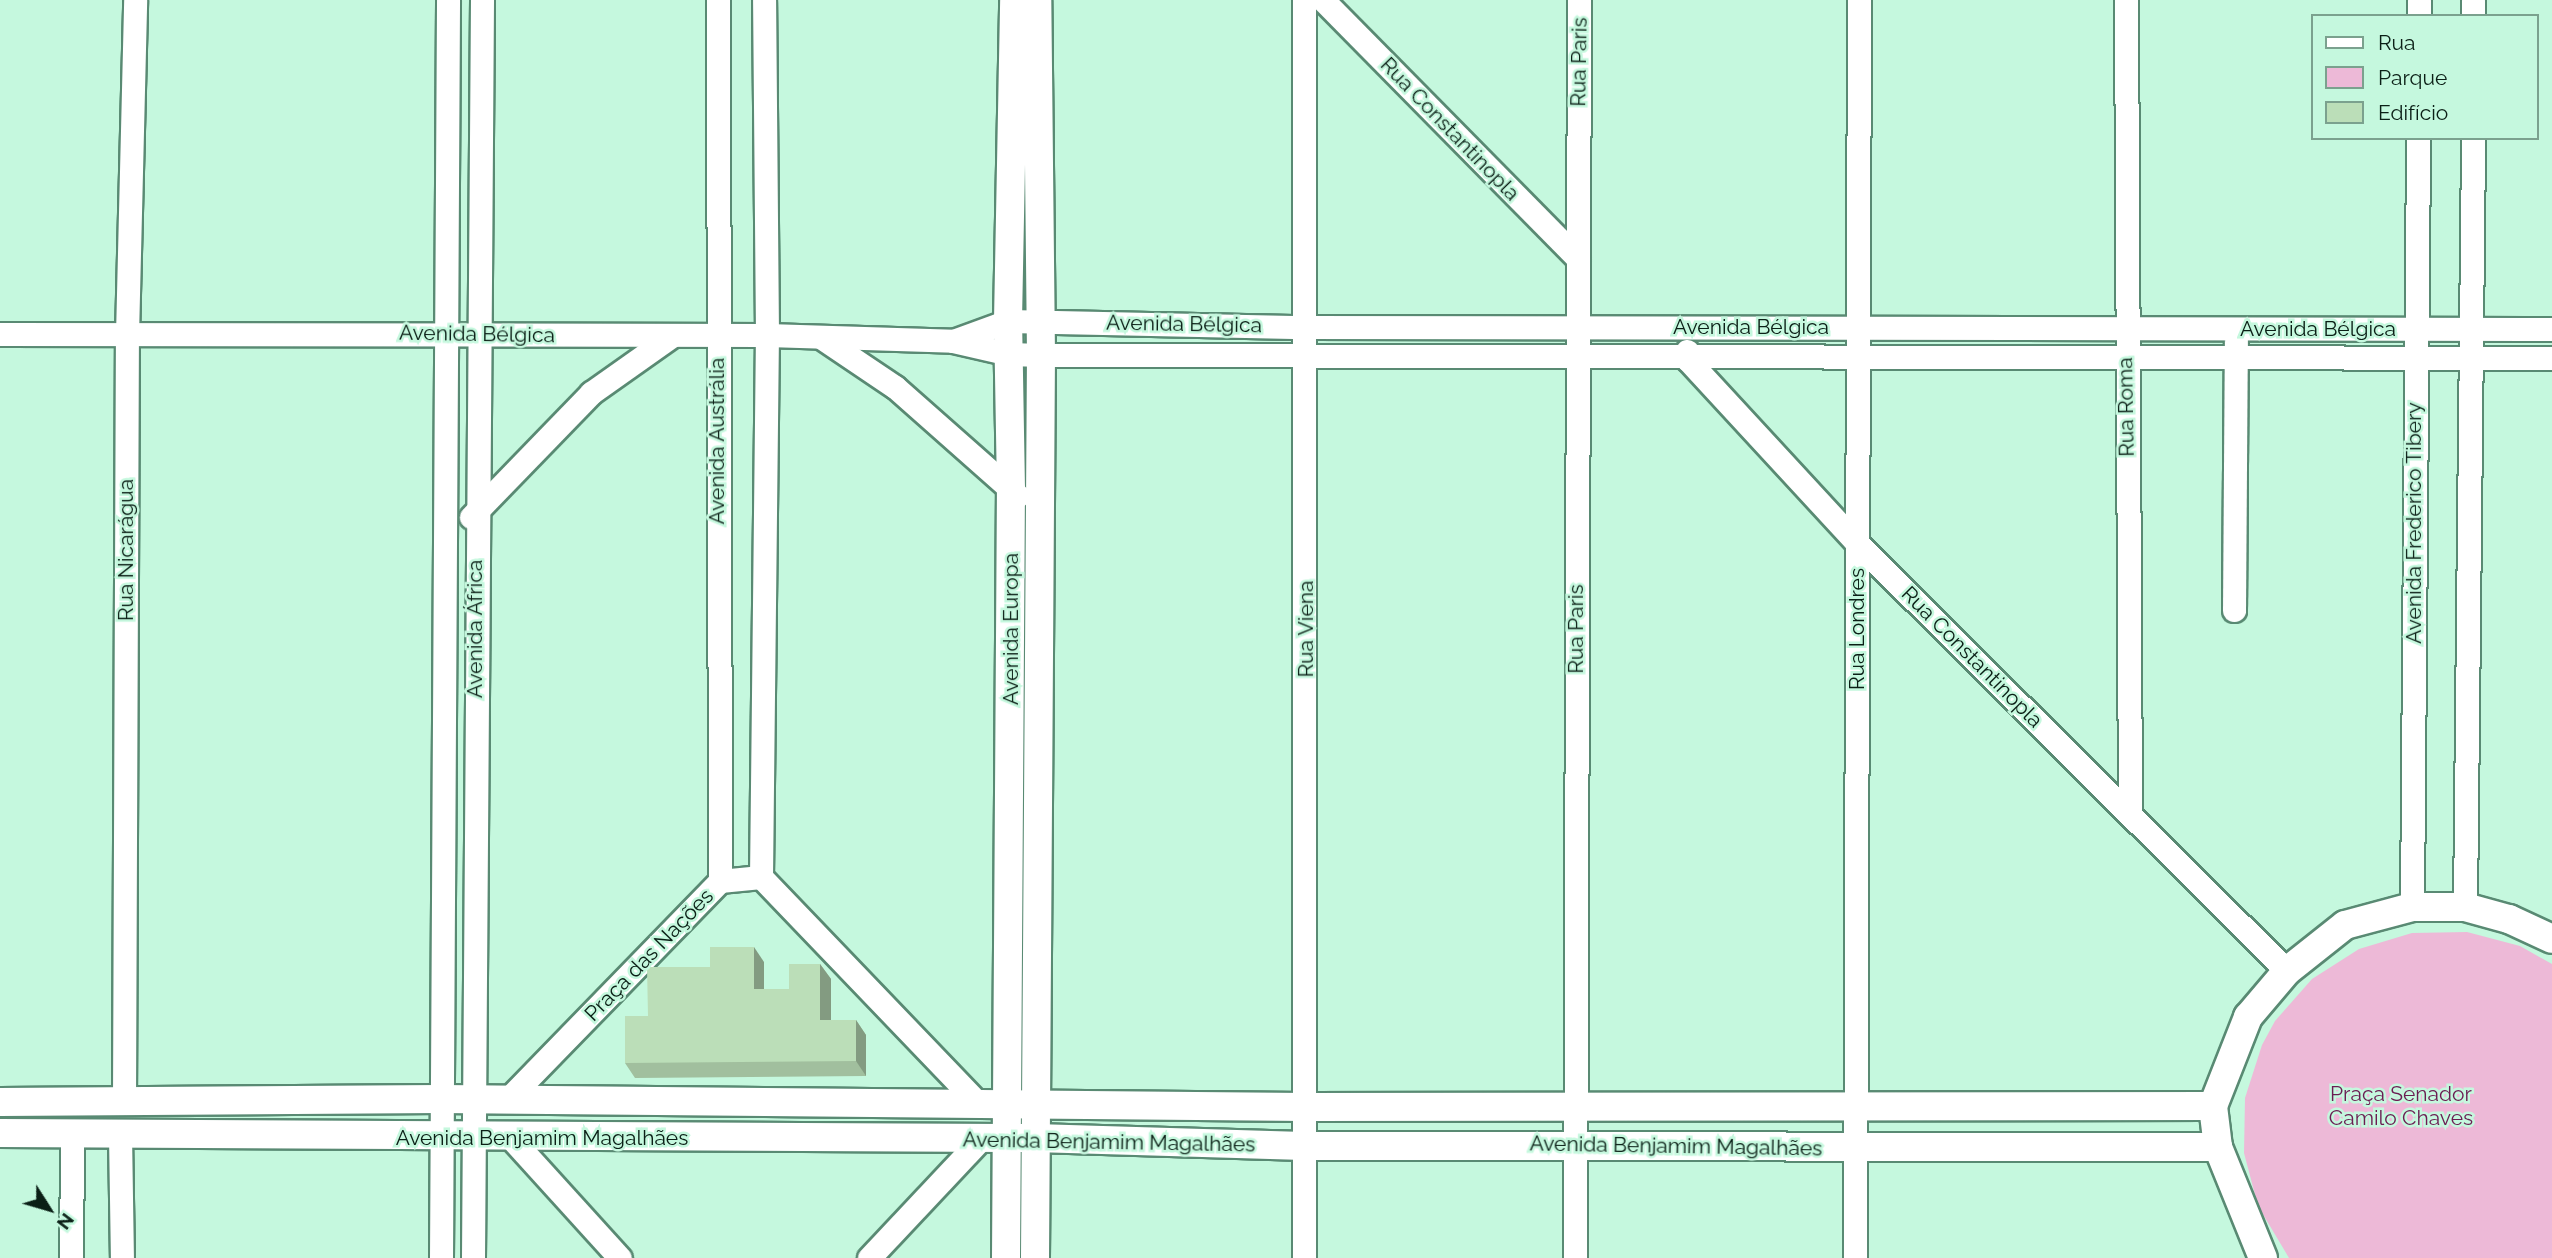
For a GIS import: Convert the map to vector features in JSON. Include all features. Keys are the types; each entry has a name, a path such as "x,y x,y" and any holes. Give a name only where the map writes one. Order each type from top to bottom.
{"main road":[{"name":"Avenida Europa","path":"1014,0 1007,321 1021,1101 1035,1138 1035,1258"},
{"name":"Avenida Europa","path":"1006,1258 993,1140 1021,1101 1041,355 1037,0"},
{"path":"2263,1258 2218,1147 2213,1106 2248,1017 2287,971 2345,925 2412,907 2465,907 2510,919 2552,939"},
{"name":"Avenida Benjamim Magalhães","path":"0,1102 508,1099 1021,1101 1305,1107 2213,1106"},
{"path":"816,1139 819,1101"},
{"name":"Avenida Benjamim Magalhães","path":"0,1133 442,1138 1035,1138 1304,1146 1574,1143 1857,1148 2218,1147"}],"street":[{"name":"Rua Nicarágua","path":"124,1101 127,335 135,0"},
{"name":"Avenida África","path":"441,1258 448,0"},
{"name":"Avenida África","path":"473,1258 475,512 481,0"},
{"name":"Avenida Austrália","path":"718,0 716,336 720,881"},
{"path":"764,0 767,335 761,877 976,1101"},
{"name":"Rua Viena","path":"1304,0 1307,355 1304,1258"},
{"name":"Rua Constantinopla","path":"1323,0 1577,258"},
{"name":"Rua Paris","path":"1575,1258 1575,325 1579,0"},
{"name":"Rua Londres","path":"1855,1258 1858,0"},
{"name":"Rua Roma","path":"2126,0 2125,356 2130,813"},
{"name":"Avenida Frederico Tibery","path":"2412,907 2418,140"},
{"path":"2465,907 2473,358 2473,140"},
{"name":"Avenida Bélgica","path":"953,341 1007,321 1305,327 1575,325 2552,329"},
{"path":"1686,327 1688,360"},
{"path":"2234,610 2236,328"},
{"name":"Avenida Bélgica","path":"0,334 445,333 670,337 767,335 953,341 1009,354 1041,355 1577,354 1688,360 1857,356 2552,358"},
{"path":"445,547 475,512 591,393 670,337"},
{"path":"822,338 895,387 1012,489 1038,521"},
{"name":"Rua Constantinopla","path":"1688,360 1857,543 2287,971"},
{"path":"443,726 474,726"},
{"name":"Praça das Nações","path":"508,1099 720,881 761,877"},
{"path":"71,1258 72,1134"},
{"path":"120,1134 122,1258"},
{"path":"511,1138 620,1258"},
{"path":"869,1258 993,1140"}],"green space":[{"name":"Praça Senador Camilo Chaves","path":"2467,932 2520,946 2552,964 2552,1258 2289,1258 2258,1206 2244,1153 2245,1098 2262,1045 2275,1021 2312,979 2359,949 2412,933"}],"building":[{"path":"710,947 754,947 754,989 789,989 789,964 820,964 820,1020 856,1020 856,1061 625,1063 625,1016 648,1016 647,967 710,967"}]}
